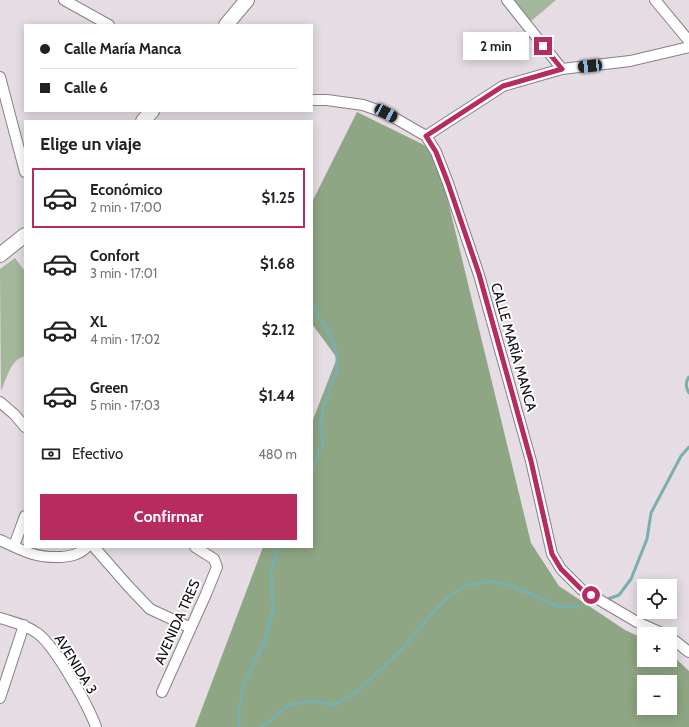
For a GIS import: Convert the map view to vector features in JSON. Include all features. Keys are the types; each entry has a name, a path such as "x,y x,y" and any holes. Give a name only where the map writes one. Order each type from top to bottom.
{"main road":[{"path":"227,24 247,0"},
{"path":"144,120 151,112"},
{"path":"0,255 24,236"}],"street":[{"path":"64,0 107,24"},
{"path":"507,0 562,69"},
{"path":"655,0 689,41"},
{"path":"426,136 503,86 562,69 630,62 689,47"},
{"path":"0,77 24,168"},
{"name":"CALLE MARÍA MANCA","path":"313,100 327,100 363,105 386,113 426,136 436,152 448,183 479,274 531,461 552,554 561,569 581,589 648,627"},
{"path":"0,402 15,415 24,426"},
{"path":"14,546 24,519"},
{"path":"0,540 39,556 71,556 83,551 86,548"},
{"path":"95,548 150,609 191,628"},
{"name":"AVENIDA TRES","path":"162,692 209,588 216,567 214,559 197,548"},
{"name":"AVENIDA 3","path":"0,618 24,625 38,633 50,646 86,706 96,727"},
{"path":"0,698 24,625"},
{"path":"677,643 689,652"}],"green space":[{"path":"512,0 556,0 530,22"},
{"path":"357,112 436,152 531,543 559,586 625,630 637,636 637,667 677,667 677,660 689,671 689,727 195,727 263,548 313,548 313,419 337,358 313,325 313,200"},
{"path":"15,258 24,270 24,356 12,365 1,391 0,269"}],"waterway":[{"path":"313,305 334,344 337,358 337,370 324,405 320,428 323,443 313,468"},
{"path":"689,377 686,385 689,393"},
{"path":"608,599 619,595 631,579 647,539 651,513 681,456 689,447"},
{"path":"239,727 239,708 244,683 265,640 273,611 271,571 278,548"},
{"path":"262,727 289,705 314,701 334,705 358,691 403,648 446,599 465,586 491,581 512,586 558,606 580,607"}],"route":[{"path":"543,46 562,69 503,86 426,136 436,152 448,183 479,274 531,461 552,554 561,569 581,589 591,595"}]}
